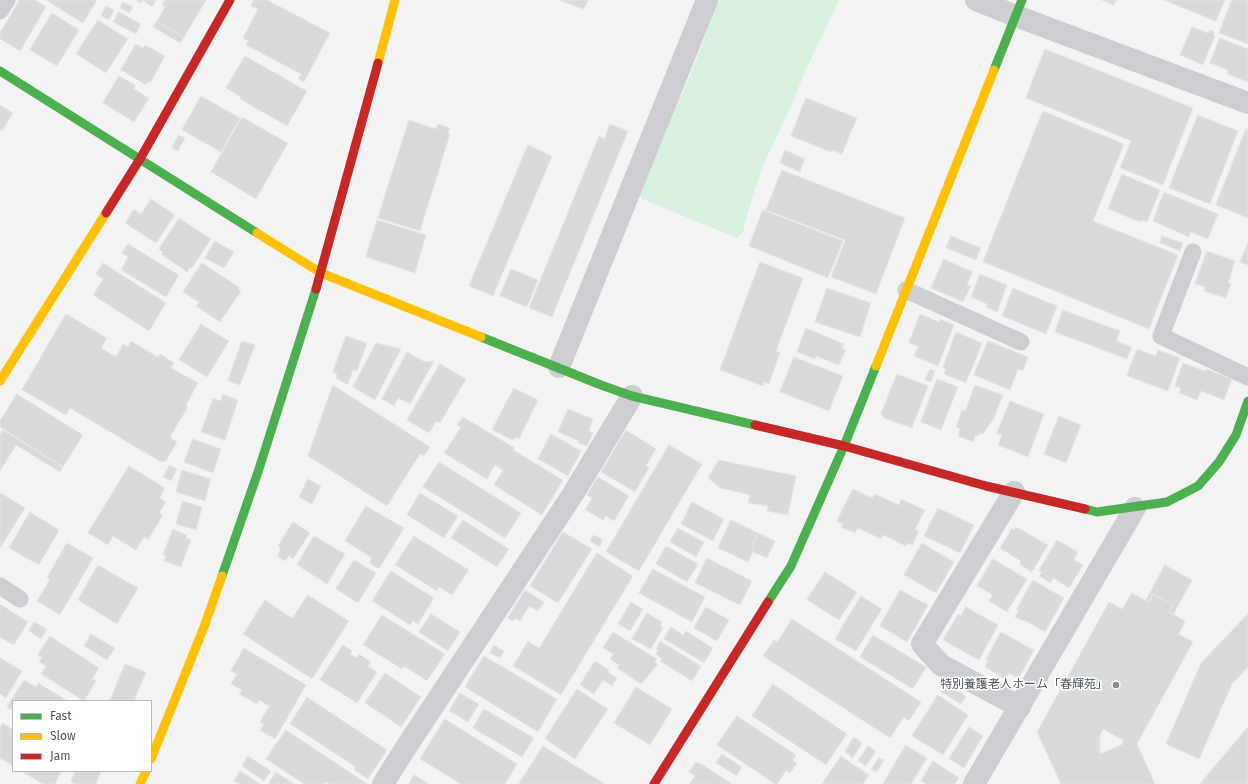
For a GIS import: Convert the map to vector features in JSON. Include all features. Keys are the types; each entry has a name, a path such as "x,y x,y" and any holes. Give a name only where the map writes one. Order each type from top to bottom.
{"street":[{"path":"0,381 140,160 230,0"},
{"path":"152,757 204,627 259,469 321,273 394,0"},
{"path":"559,367 707,0"},
{"path":"976,0 1019,8 1248,103"},
{"path":"654,784 791,566 844,446 1019,8"},
{"path":"0,71 321,273 632,396 844,446 986,486 1097,512 1135,508 1167,502 1198,486 1219,462 1236,435 1248,402"},
{"path":"383,784 573,494 632,396"},
{"path":"1014,492 922,644 941,665 1020,707"},
{"path":"974,784 1135,508"},
{"path":"140,784 146,772"}],"lane":[{"path":"0,11 7,0"},
{"path":"1193,252 1161,336 1248,377"},
{"path":"906,290 1021,342"},
{"path":"0,586 20,599"}],"green space":[{"path":"720,0 839,0 762,168 743,232 737,238 642,199 638,192 667,121 683,92 703,43 710,18"}],"building":[{"path":"20,0 35,0 46,7 20,51 0,39 0,33"},
{"path":"46,0 97,0 83,23"},
{"path":"142,0 156,0 152,7"},
{"path":"165,0 206,0 184,37 157,21 165,7 162,5"},
{"path":"254,0 267,0 330,33 304,82 298,79 301,74 246,45 248,41 243,38 258,9 251,6"},
{"path":"559,0 588,0 584,9"},
{"path":"1102,0 1116,0 1114,5"},
{"path":"1164,0 1225,0 1216,21"},
{"path":"1232,0 1248,0 1248,44 1219,33"},
{"path":"123,2 133,7 129,13 120,8"},
{"path":"106,6 114,10 109,20 101,16"},
{"path":"119,12 141,24 136,34 113,22"},
{"path":"52,13 79,30 57,66 30,50"},
{"path":"98,20 128,39 106,73 76,54"},
{"path":"157,21 184,37 180,43 153,27"},
{"path":"1192,27 1208,33 1210,30 1214,32 1213,35 1215,36 1203,65 1180,55"},
{"path":"1220,38 1248,49 1248,82 1227,74 1228,70 1210,63"},
{"path":"136,44 143,48 145,45 165,56 150,83 148,82 146,85 121,70"},
{"path":"1045,49 1193,108 1163,185 1120,168 1131,141 1026,98"},
{"path":"245,56 307,91 287,126 240,99 241,97 226,88"},
{"path":"119,76 135,85 134,89 149,98 134,122 103,103"},
{"path":"201,96 240,118 221,152 182,130"},
{"path":"806,98 857,118 842,154 832,150 831,152 791,136"},
{"path":"0,105 13,113 2,131 0,129"},
{"path":"1043,111 1124,144 1093,221 1178,255 1149,329 983,262"},
{"path":"1198,115 1238,131 1210,204 1169,188"},
{"path":"242,117 288,143 256,199 211,172"},
{"path":"409,120 436,129 438,124 450,128 448,133 450,134 420,231 378,218"},
{"path":"610,124 628,131 552,317 529,308 599,136 604,139"},
{"path":"1246,129 1248,130 1248,218 1216,205"},
{"path":"179,135 185,138 178,151 172,148"},
{"path":"528,145 552,156 493,296 469,286"},
{"path":"785,150 805,159 800,172 780,163"},
{"path":"782,170 905,218 876,294 831,277 845,240 766,210"},
{"path":"1122,174 1160,190 1147,222 1141,220 1140,222 1108,209"},
{"path":"1164,192 1218,214 1208,239 1191,232 1189,237 1153,221"},
{"path":"151,199 175,215 156,243 125,223 134,209 141,214"},
{"path":"763,210 843,241 828,278 749,246"},
{"path":"179,218 211,239 192,268 190,267 187,272 161,254 163,252 159,249"},
{"path":"377,220 426,235 415,273 366,257"},
{"path":"951,236 981,248 976,260 946,248"},
{"path":"1162,236 1183,243 1180,251 1160,243"},
{"path":"215,241 234,252 224,268 205,258"},
{"path":"1248,243 1248,265 1240,262"},
{"path":"128,244 179,275 166,297 121,270 128,257 122,253"},
{"path":"1207,251 1235,261 1228,283 1231,284 1226,298 1204,291 1205,287 1195,284"},
{"path":"944,259 973,272 967,284 971,286 963,302 931,288"},
{"path":"760,262 803,278 776,351 780,353 769,384 764,382 763,386 720,370"},
{"path":"103,263 166,303 149,331 93,295 103,279 96,274"},
{"path":"202,263 239,287 238,289 241,291 220,322 196,306 199,302 183,292"},
{"path":"511,269 538,280 527,307 500,296"},
{"path":"980,274 1007,285 997,312 986,307 987,304 971,297"},
{"path":"827,288 871,303 860,337 815,322"},
{"path":"1013,288 1057,306 1046,334 1002,316"},
{"path":"1063,310 1120,331 1116,341 1132,347 1127,359 1055,332"},
{"path":"66,314 107,338 101,348 116,357 123,344 128,347 131,341 158,357 160,354 174,363 171,368 198,383 186,405 188,407 170,437 177,442 166,461 161,462 70,408 66,415 22,390"},
{"path":"920,314 939,322 940,319 954,325 938,366 914,356 918,346 909,343"},
{"path":"201,324 229,341 207,377 179,360"},
{"path":"806,328 844,344 842,348 846,350 839,365 816,356 815,359 797,352"},
{"path":"956,332 982,343 966,383 944,374 946,369 943,368"},
{"path":"346,336 367,343 357,371 353,370 348,385 336,378 337,374 333,372"},
{"path":"242,341 255,345 240,385 228,381"},
{"path":"988,341 1028,357 1023,371 1018,369 1010,390 974,375"},
{"path":"376,343 401,349 375,400 353,387"},
{"path":"1137,349 1156,356 1158,350 1180,358 1168,391 1127,376"},
{"path":"407,352 425,362 434,361 410,404 398,398 394,406 382,399"},
{"path":"794,357 843,376 829,411 780,392"},
{"path":"1183,363 1205,371 1206,369 1232,379 1224,400 1201,391 1197,400 1179,393 1181,388 1175,386"},
{"path":"440,364 466,379 440,423 436,421 429,433 407,420"},
{"path":"930,369 935,371 931,382 925,380"},
{"path":"897,374 928,386 912,428 884,418 881,414"},
{"path":"937,379 958,387 941,430 921,422"},
{"path":"333,385 430,447 424,456 420,454 387,506 308,456"},
{"path":"975,385 1003,395 994,418 983,434 979,433 978,436 976,435 973,442 958,436 960,429 956,427 962,410 965,411"},
{"path":"514,388 538,400 519,439 515,437 513,440 492,430"},
{"path":"17,394 83,435 63,467 0,427 0,421"},
{"path":"223,394 238,400 225,440 201,432 213,398 220,401"},
{"path":"1010,401 1044,414 1028,457 998,445 1002,435 997,433"},
{"path":"568,409 593,419 589,431 593,433 587,446 578,443 579,441 558,432"},
{"path":"1059,416 1081,425 1066,463 1044,454"},
{"path":"463,417 515,448 513,450 563,480 542,515 494,485 503,470 495,465 487,479 444,453 461,427 457,425"},
{"path":"3,430 63,467 60,472 16,445 0,471 0,435"},
{"path":"626,430 656,449 646,466 649,468 635,492 601,472"},
{"path":"551,434 581,451 568,476 538,459"},
{"path":"193,439 221,449 213,473 184,462"},
{"path":"669,445 702,464 639,571 606,552"},
{"path":"719,460 796,476 788,515 767,511 768,506 748,503 750,495 720,488 708,478"},
{"path":"439,462 521,513 505,538 423,487"},
{"path":"170,465 177,469 171,481 163,477"},
{"path":"129,466 165,488 160,498 166,502 159,513 163,515 148,540 144,537 136,550 113,536 108,545 88,533"},
{"path":"182,470 211,479 205,501 176,492"},
{"path":"598,477 629,496 614,521 606,516 603,520 585,510 592,498 587,495"},
{"path":"308,479 321,486 312,504 299,497"},
{"path":"853,489 872,498 875,494 899,505 901,499 925,510 915,529 919,531 913,545 908,543 906,546 883,535 881,539 858,528 855,533 841,527 843,524 837,521"},
{"path":"1,493 25,508 0,548 0,494"},
{"path":"420,493 458,516 444,538 407,515"},
{"path":"183,501 202,507 196,530 176,524"},
{"path":"692,502 724,519 713,541 681,524"},
{"path":"366,506 404,528 379,569 369,563 372,558 345,541"},
{"path":"938,508 974,525 960,553 924,536"},
{"path":"30,512 59,530 39,565 9,548"},
{"path":"463,520 509,549 497,567 451,538"},
{"path":"731,520 758,533 752,547 755,548 748,562 718,548"},
{"path":"293,522 310,533 293,559 289,556 285,561 277,556 281,549 278,546"},
{"path":"1016,527 1048,545 1032,572 1019,564 1021,561 1000,548 1012,528 1014,530"},
{"path":"678,528 704,542 696,557 670,542"},
{"path":"173,529 187,535 186,538 191,540 181,567 164,561 166,556 163,555"},
{"path":"563,532 592,549 558,603 530,586"},
{"path":"758,533 775,541 767,558 753,552 755,548 752,547"},
{"path":"594,535 603,540 599,547 590,541"},
{"path":"314,536 345,554 327,584 297,565"},
{"path":"414,536 469,570 452,595 439,587 437,591 395,565"},
{"path":"1057,540 1078,552 1074,560 1083,565 1069,588 1053,578 1051,583 1039,576 1042,572 1039,571"},
{"path":"67,543 93,558 60,615 37,601 50,579 47,578"},
{"path":"922,543 954,562 936,593 904,575"},
{"path":"666,546 698,564 687,582 656,564"},
{"path":"597,553 633,576 561,695 513,666 528,641 539,648"},
{"path":"707,558 752,581 740,605 695,583"},
{"path":"993,559 1027,579 1007,612 989,601 993,595 977,586"},
{"path":"354,560 376,573 358,603 336,589"},
{"path":"98,565 138,588 117,624 78,600"},
{"path":"1165,565 1192,580 1173,615 1169,612 1173,605 1153,594 1149,602 1146,600"},
{"path":"653,569 705,597 692,622 639,593"},
{"path":"391,571 434,598 418,624 413,621 410,625 372,601"},
{"path":"825,572 857,592 839,620 807,600"},
{"path":"1033,580 1064,598 1045,632 1024,620 1023,621 1015,617 1019,610 1017,609"},
{"path":"525,590 544,602 538,611 529,606 520,621 515,618 513,621 508,618"},
{"path":"900,590 928,605 907,642 880,626"},
{"name":"特別養護老人ホーム「春輝苑」","path":"1132,593 1149,602 1153,594 1173,605 1169,612 1185,621 1179,634 1193,642 1137,744 1155,784 1061,784 1037,732 1109,602 1122,609","holes":["1103,729 1123,740 1123,744 1100,754 1100,735"]},
{"path":"308,595 349,621 312,679 243,634 265,600 292,618"},
{"path":"861,596 882,609 856,651 835,639"},
{"path":"631,602 643,609 630,631 618,624"},
{"path":"0,604 28,622 14,645 0,637"},
{"path":"706,607 729,620 717,641 694,628"},
{"path":"966,607 998,625 979,660 943,640 958,614 961,616"},
{"path":"647,613 662,622 660,626 663,628 651,649 632,639"},
{"path":"431,614 460,632 448,651 419,632"},
{"path":"1248,614 1248,667 1232,684 1199,759 1166,744 1201,663"},
{"path":"382,615 445,654 427,681 404,666 402,669 363,645"},
{"path":"792,619 921,702 909,721 904,717 890,738 763,656 774,640 777,642"},
{"path":"34,622 47,629 41,639 29,631"},
{"path":"671,627 683,635 686,631 713,648 704,663 664,639"},
{"path":"613,632 657,659 654,662 658,664 641,684 617,668 619,665 610,659 613,654 603,648"},
{"path":"1001,632 1034,650 1018,679 1009,673 1005,679 985,667 988,661 986,660"},
{"path":"91,634 115,648 107,660 84,646"},
{"path":"873,635 926,667 913,689 860,657"},
{"path":"50,636 99,668 92,679 96,681 85,700 41,674 46,666 39,662 42,657 38,655"},
{"path":"660,641 701,666 692,681 660,661 662,659 656,654 658,651 656,649"},
{"path":"343,645 352,651 350,654 357,658 359,654 371,662 368,666 377,672 357,703 320,680"},
{"path":"494,645 504,651 500,658 490,653"},
{"path":"244,648 306,685 275,739 260,730 264,724 260,722 269,706 259,700 257,704 239,694 242,690 231,684 237,674 231,671"},
{"path":"484,656 557,699 538,732 465,687"},
{"path":"0,658 22,671 6,698 0,694"},
{"path":"595,661 609,670 608,672 617,678 612,686 603,680 594,694 580,685"},
{"path":"125,664 146,672 134,700 110,700"},
{"path":"385,673 421,697 401,727 365,703"},
{"path":"24,680 36,687 38,683 66,700 12,700 12,710 7,707"},
{"path":"773,684 847,734 826,765 752,716"},
{"path":"946,684 966,696 961,704 941,692"},
{"path":"636,687 672,709 650,745 614,723"},
{"path":"577,689 608,709 575,759 545,739"},
{"path":"460,693 479,704 468,722 449,711"},
{"path":"938,695 968,715 943,755 912,736"},
{"path":"307,697 387,750 368,779 354,770 356,767 290,724"},
{"path":"484,709 534,738 522,757 473,728"},
{"path":"737,716 796,755 793,760 797,763 790,773 786,771 777,784 717,745"},
{"path":"445,719 517,764 505,784 461,784 420,759"},
{"path":"3,723 12,729 12,765 0,758 0,728"},
{"path":"969,727 983,736 964,768 949,759"},
{"path":"1248,727 1248,784 1200,784"},
{"path":"286,730 366,784 330,784 326,782 325,784 304,784 266,759"},
{"path":"854,737 862,743 853,758 845,752"},
{"path":"906,745 927,758 911,784 883,784"},
{"path":"543,746 605,784 519,784"},
{"path":"868,746 876,751 866,766 858,761"},
{"path":"722,754 742,767 737,776 716,763"},
{"path":"248,756 271,771 264,781 242,766"},
{"path":"841,756 869,775 863,784 822,784"},
{"path":"879,758 884,760 877,772 871,770"},
{"path":"933,761 959,778 955,784 926,784 921,781"},
{"path":"696,762 700,763 732,784 689,784 695,776 689,772"},
{"path":"240,771 260,784 240,784 234,781"},
{"path":"24,772 61,772 55,784 43,784"},
{"path":"75,772 101,772 96,784 76,784 71,782"},
{"path":"276,772 294,784 270,784 269,783"},
{"path":"414,775 429,784 409,784"}],"traffic: fast":[{"path":"994,70 1022,0"},
{"path":"0,71 257,233"},
{"path":"222,576 259,469 316,289"},
{"path":"481,337 632,396 755,425"},
{"path":"768,602 791,566 844,446 876,366"},
{"path":"1085,509 1097,512 1167,502 1198,486 1219,462 1236,435 1248,401"}],"traffic: slow":[{"path":"378,63 395,0"},
{"path":"876,366 994,70"},
{"path":"0,381 106,213"},
{"path":"257,233 321,273 481,337"},
{"path":"152,757 204,627 222,576"},
{"path":"140,784 146,772"}],"traffic: jam":[{"path":"106,213 140,159 230,0"},
{"path":"316,289 378,63"},
{"path":"755,425 844,446 986,486 1085,509"},
{"path":"654,784 768,602"}],"place":[{"name":"特別養護老人ホーム「春輝苑」","path":"1116,685"}]}
